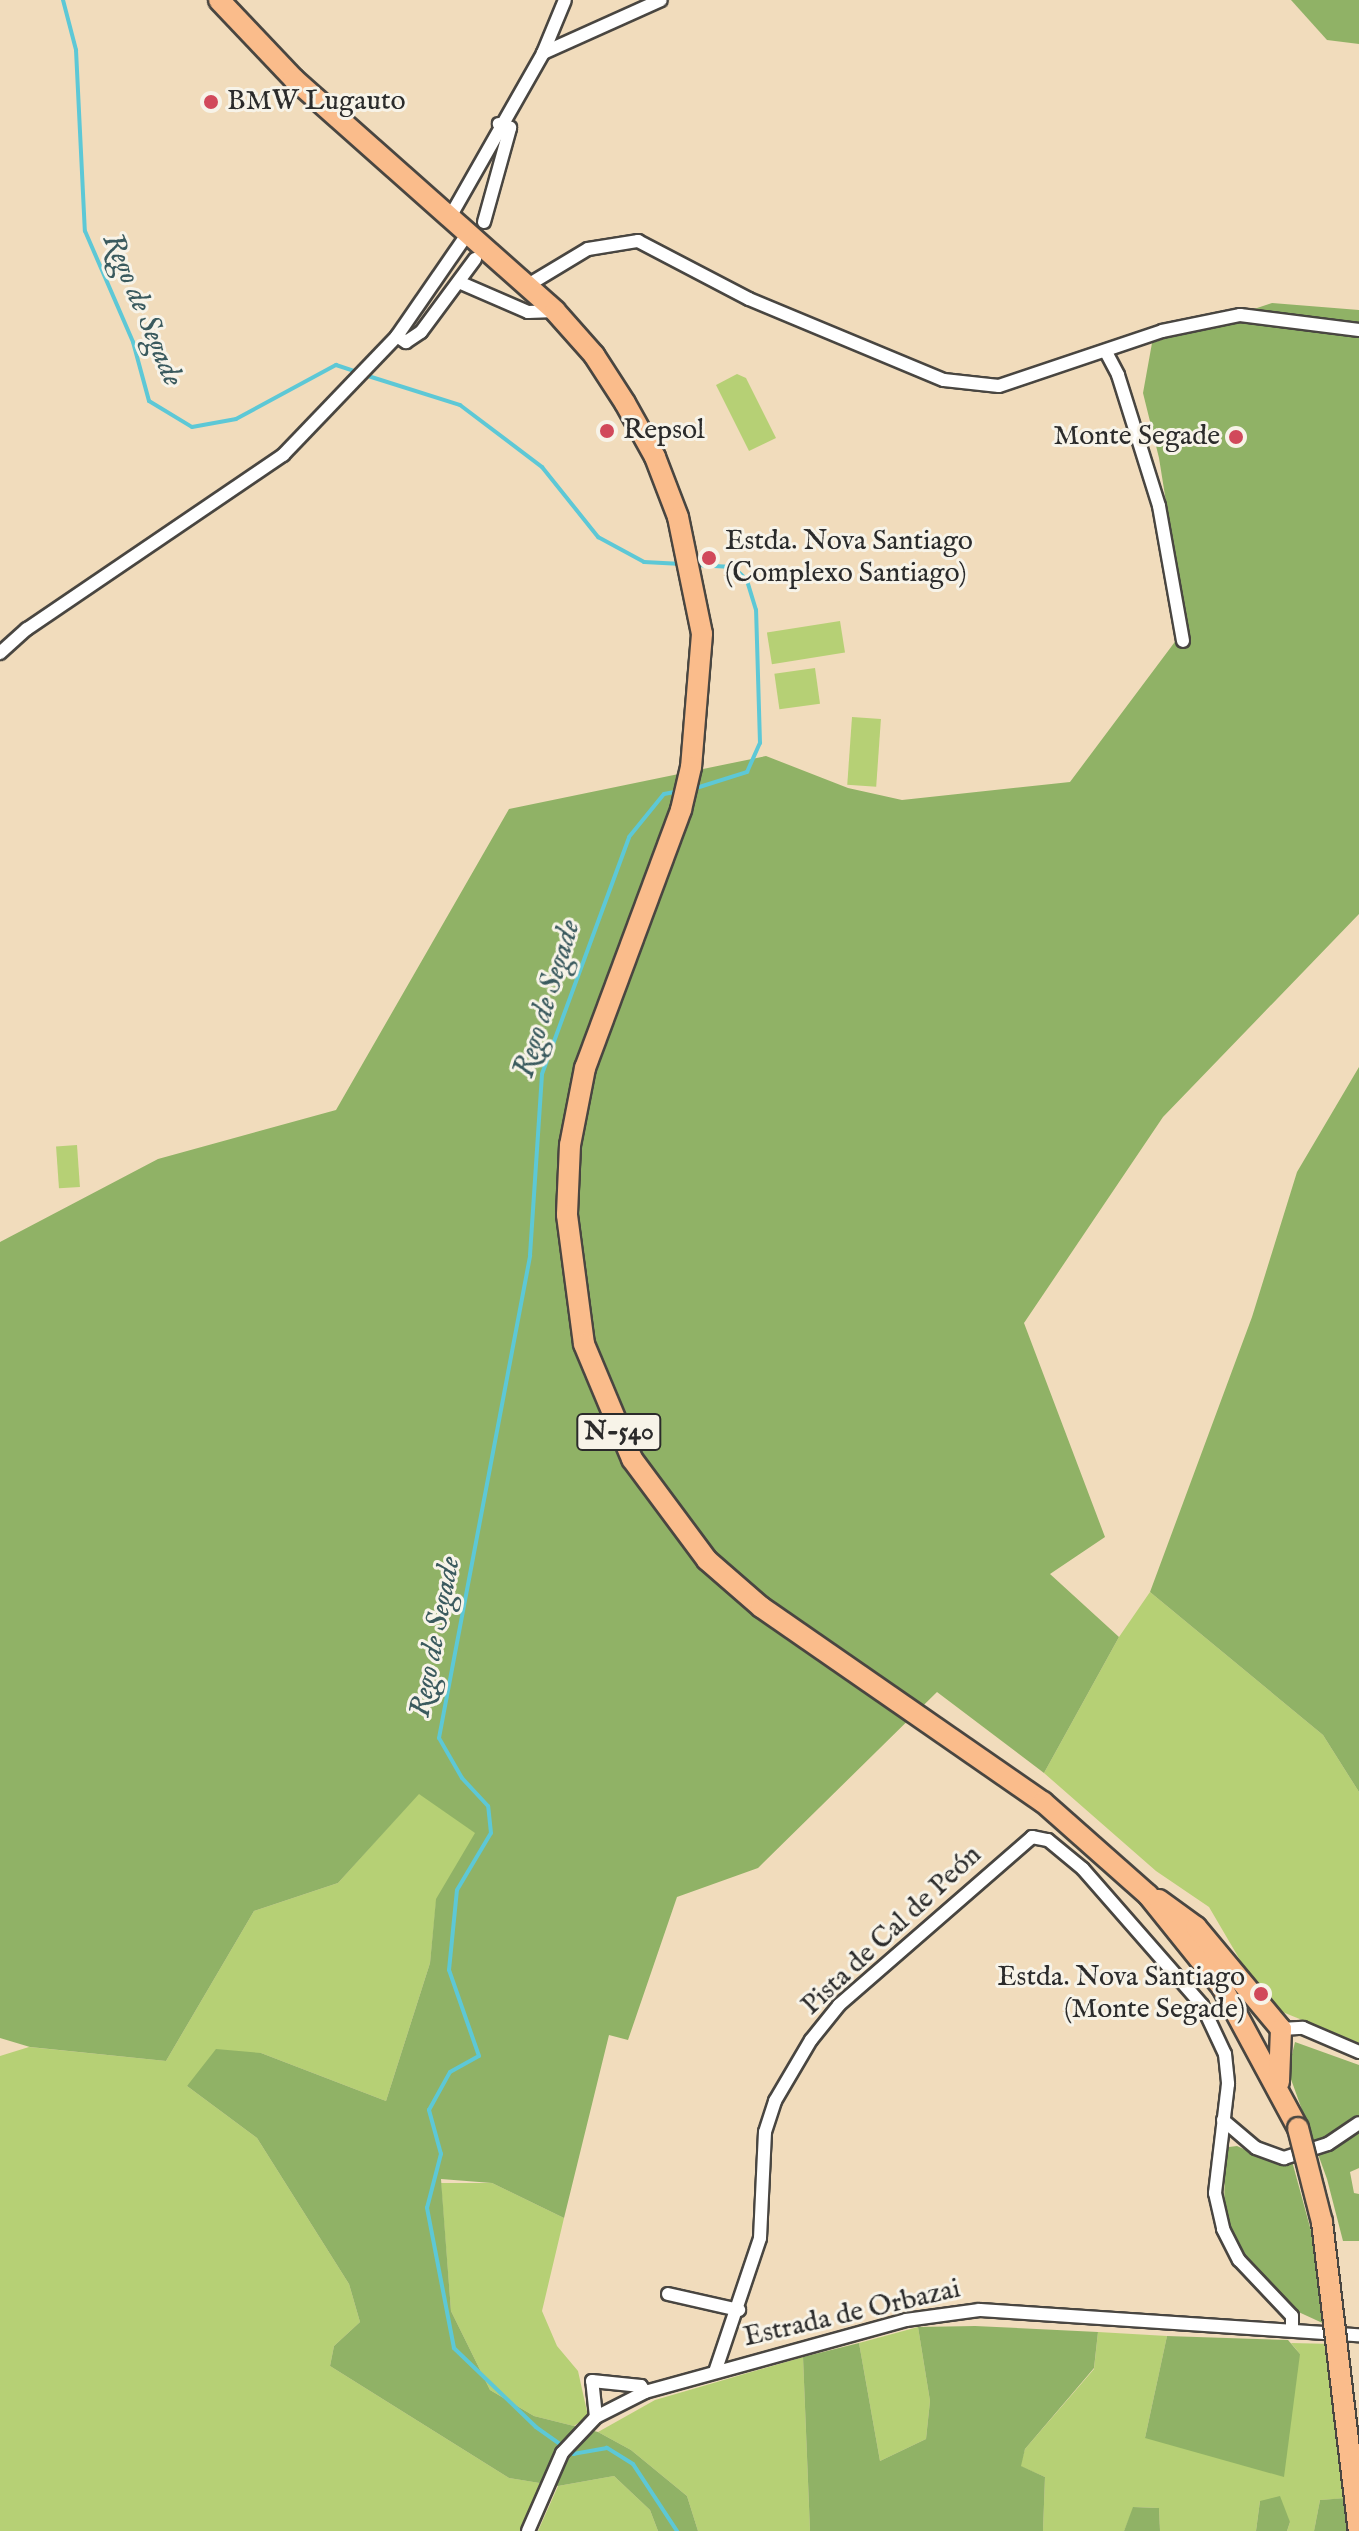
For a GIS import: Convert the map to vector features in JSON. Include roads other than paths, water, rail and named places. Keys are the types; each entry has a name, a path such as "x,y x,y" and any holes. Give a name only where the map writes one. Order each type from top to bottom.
{"highway":[{"name":"N-540","path":"219,0 294,79 450,217 476,228 555,311 594,355 625,403 655,457 678,517 702,634 691,767 681,810 585,1068 570,1145 567,1215 573,1285 584,1344 608,1408 632,1459 707,1560 761,1607 1043,1802 1148,1895 1222,1987 1280,2088 1298,2128 1326,2248 1359,2531"},
{"path":"1148,1895 1174,1907 1196,1927 1281,2029 1280,2088"}],"street":[{"path":"450,217 499,124 543,53 565,0"},
{"path":"543,53 661,0"},
{"path":"0,653 27,629 283,455 397,336 476,228 510,128 499,124"},
{"path":"528,285 588,249 638,241 749,299 944,380 999,386 1162,331 1240,315 1359,330"},
{"path":"397,336 406,342 421,332 461,283 475,259"},
{"path":"461,283 528,312 555,311"},
{"path":"1106,352 1118,375 1159,506 1183,641"},
{"name":"Pista de Cal de Peón","path":"715,2372 739,2310 760,2238 765,2132 775,2101 811,2040 839,2005 966,1898 1016,1847 1032,1837 1048,1840 1083,1869"},
{"path":"1102,1852 1083,1869 1202,2005 1225,2054 1228,2084 1215,2193 1223,2229 1239,2260 1292,2316 1292,2329"},
{"path":"1202,2005 1222,1987"},
{"path":"1281,2029 1303,2028 1359,2052"},
{"path":"1223,2120 1256,2148 1284,2158 1328,2144 1359,2123"},
{"path":"668,2294 739,2310"},
{"name":"Estrada de Orbazai","path":"528,2531 546,2485 580,2429 596,2417 645,2392 906,2320 979,2310 1359,2335"},
{"path":"596,2417 592,2381 641,2386 645,2392"}],"waterway":[{"name":"Rego de Segade","path":"63,0 76,50 85,231 133,342 149,401 192,427 236,419 336,365 357,372"},
{"name":"Rego de Segade","path":"365,375 460,405 542,467 598,537 644,562 682,564"},
{"name":"Rego de Segade","path":"693,789 747,772 760,743 756,610 747,580 733,567 695,565"},
{"name":"Rego de Segade","path":"677,2531 633,2464 607,2448 574,2454 536,2427 454,2348 427,2208 441,2154 429,2110 450,2072 479,2056 449,1970 457,1890 491,1833 488,1806 462,1778 439,1738 530,1255 542,1074 629,837 664,794 680,791"}],"place":[{"name":"BMW Lugauto","path":"211,102"},
{"name":"Repsol","path":"607,431"},
{"name":"Monte Segade","path":"1236,437"},
{"name":"Estda. Nova Santiago (Complexo Santiago)","path":"709,558"},
{"name":"Estda. Nova Santiago (Monte Segade)","path":"1261,1994"}]}
